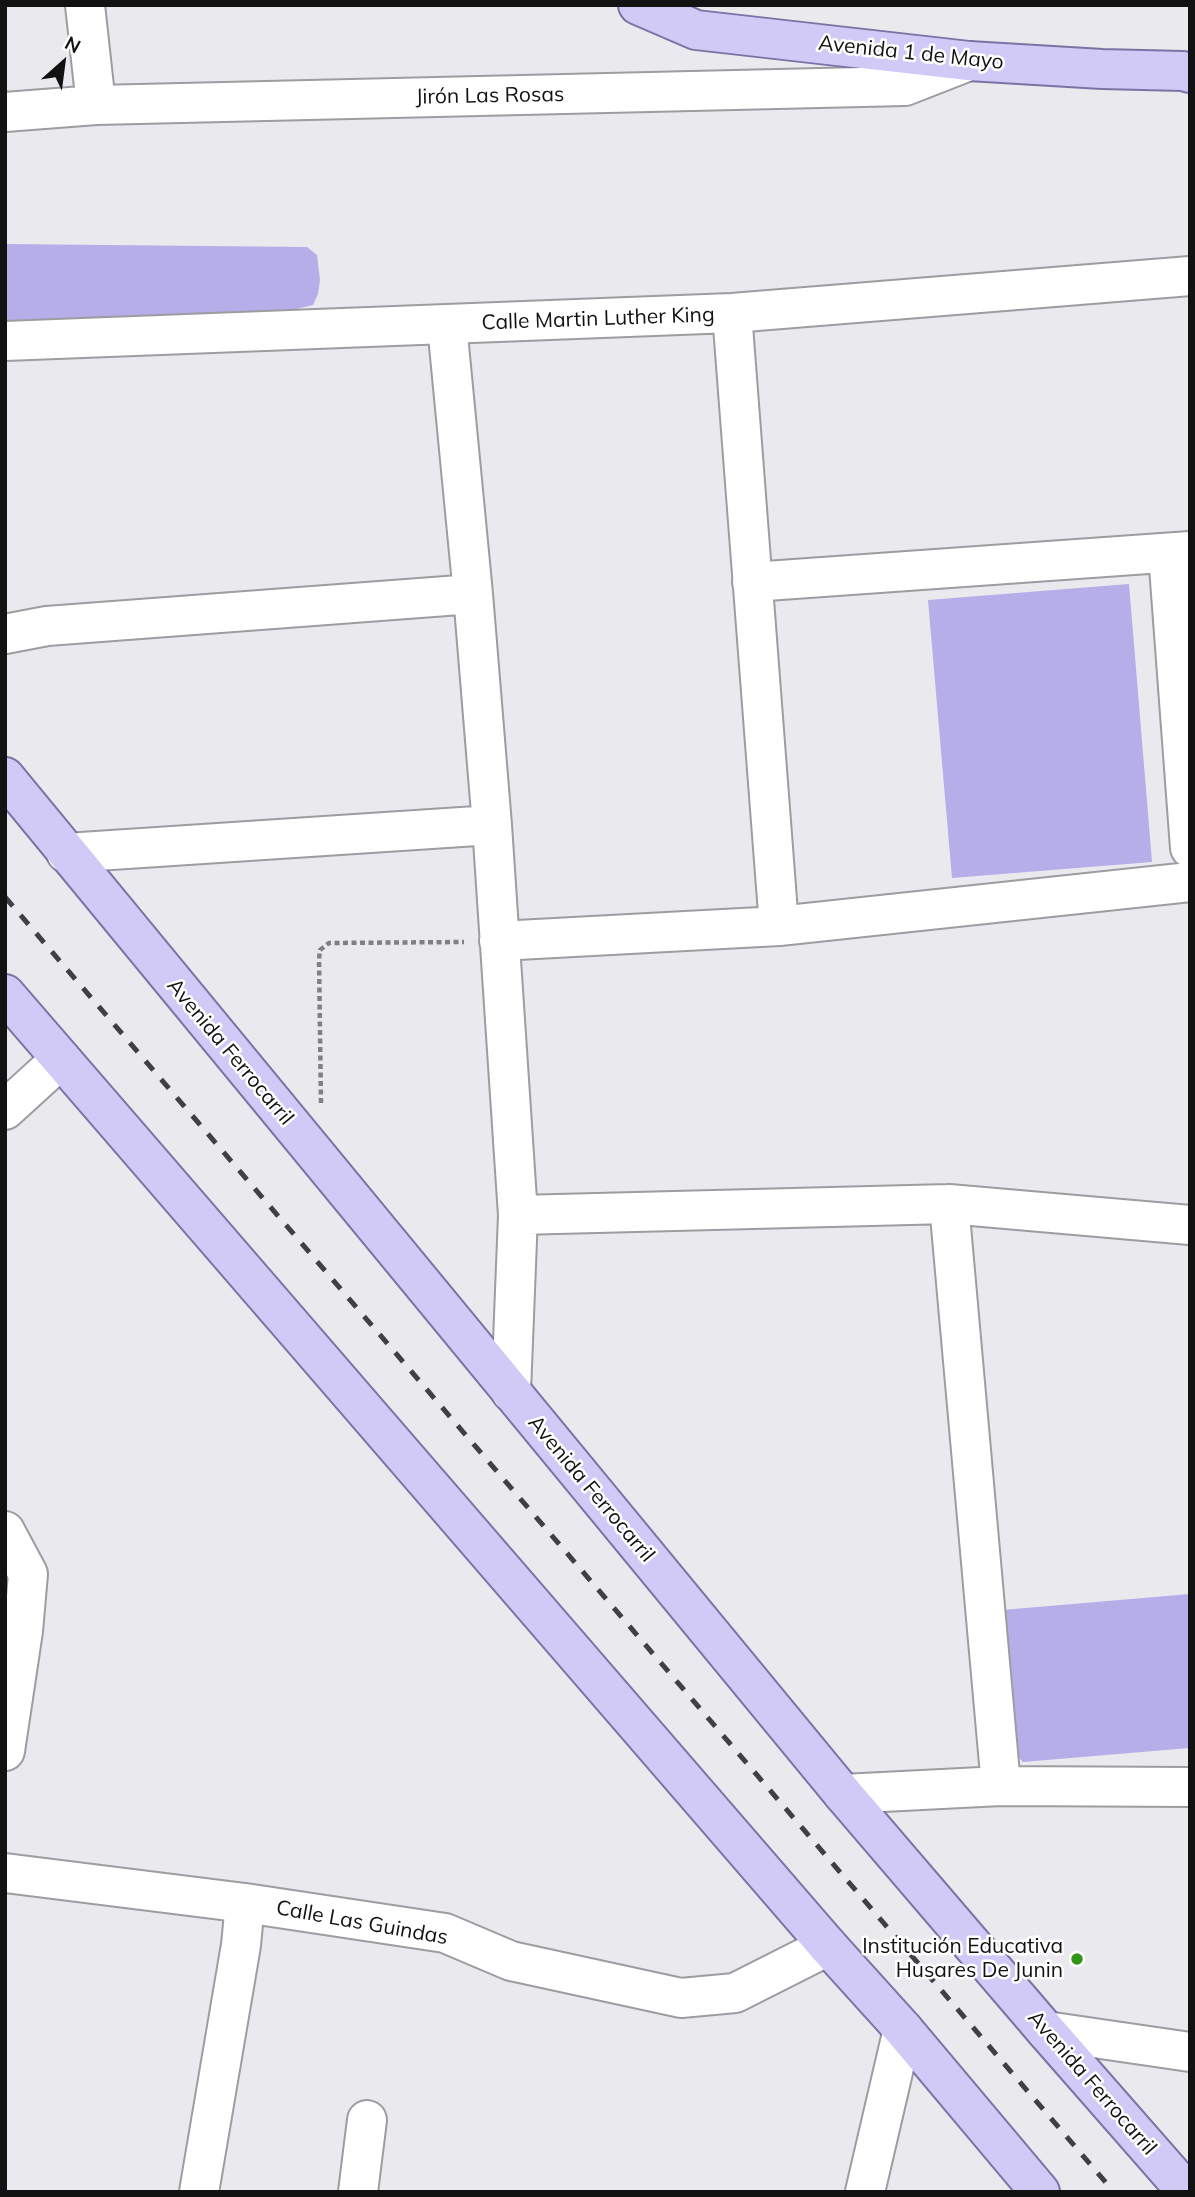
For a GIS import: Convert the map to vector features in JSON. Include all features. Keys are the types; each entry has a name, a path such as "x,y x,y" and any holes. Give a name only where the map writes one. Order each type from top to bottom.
{"main road":[{"name":"Avenida 1 de Mayo","path":"638,5 696,30 969,61 1183,71 1190,74"},
{"name":"Avenida Ferrocarril","path":"5,777 843,1794 1187,2192"},
{"path":"5,994 828,1946 903,2029 1040,2192"}],"street":[{"path":"85,5 96,105"},
{"name":"Jirón Las Rosas","path":"5,111 96,105 905,86 969,61"},
{"name":"Calle Martin Luther King","path":"5,341 732,313 1190,276"},
{"path":"732,313 779,926"},
{"path":"447,325 492,825 517,1215 511,1392"},
{"path":"752,582 1179,552 1190,848"},
{"path":"5,634 47,626 473,594"},
{"path":"66,853 492,825"},
{"path":"499,941 779,926 1190,882"},
{"path":"5,1110 61,1059"},
{"path":"517,1215 949,1203 1190,1225"},
{"path":"949,1203 1001,1786"},
{"path":"5,1531 28,1574 10,1683 5,1751"},
{"path":"843,1794 1001,1786 1190,1787"},
{"name":"Calle Las Guindas","path":"5,1873 244,1903 445,1933 511,1961 681,1998 735,1993 828,1946"},
{"path":"199,2192 241,1945 244,1903"},
{"path":"865,2192 903,2029"},
{"path":"1046,2031 1190,2052"},
{"path":"358,2192 368,2120"}],"path":[{"path":"321,1109 320,950 330,943 499,941"}],"shaded area":[{"path":"5,244 307,247 317,255 320,280 313,305 296,309 5,325"},
{"path":"1129,584 1152,862 952,878 928,600"},
{"path":"1190,1594 1189,1748 1023,1762 1011,1749 1002,1610"}],"railway":[{"path":"5,897 1114,2192"}],"place":[{"name":"Institución Educativa Husares De Junin","path":"1077,1959"}]}
